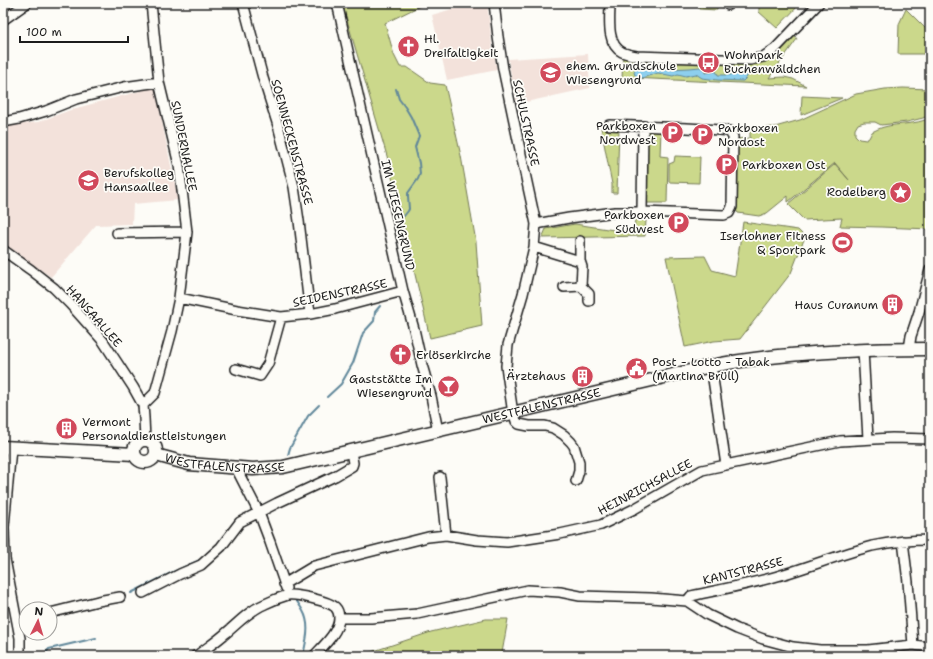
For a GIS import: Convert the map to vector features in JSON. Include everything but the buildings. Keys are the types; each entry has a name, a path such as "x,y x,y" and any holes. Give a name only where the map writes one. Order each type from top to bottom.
{"main road":[{"name":"WESTFALENSTRASSE","path":"156,455 189,464 253,469 283,467 711,366 784,356 864,350 930,349"},
{"path":"141,440 145,440 154,444 156,455 151,460 144,462 138,459 134,454 136,444 141,440"},
{"path":"6,447 134,454"}],"street":[{"path":"3,20 27,3"},
{"name":"SUNDERNALLEE","path":"142,405 155,393 172,331 179,298 186,232 179,166 159,82 151,3"},
{"name":"SOENNECKENSTRASSE","path":"243,3 294,187 300,221 310,314"},
{"name":"IM WIESENGRUND","path":"337,3 403,291 431,396 438,431"},
{"name":"SCHULSTRASSE","path":"494,3 503,69 536,224 534,247 523,294 508,345 506,366 514,413"},
{"path":"610,3 610,31 613,44 623,53 637,56 750,60 763,56 774,49 818,3"},
{"path":"3,122 46,111 76,99 124,87 159,82"},
{"path":"536,224 615,212 724,215 729,213 732,207 733,145 733,137 729,131 609,125"},
{"path":"642,212 643,126"},
{"path":"117,233 186,232"},
{"path":"580,241 580,261 582,267 581,286 589,294 589,301"},
{"path":"534,247 580,261"},
{"name":"HANSAALLEE","path":"3,250 54,288 103,341 133,387 142,405 145,440"},
{"path":"909,349 910,336 919,312 930,270"},
{"path":"564,287 581,286"},
{"name":"SEIDENSTRASSE","path":"179,298 281,317 310,314 403,291"},
{"name":"SEIDENSTRASSE","path":"236,369 260,376 268,364 281,317"},
{"path":"864,350 868,439"},
{"path":"711,366 726,465"},
{"path":"514,413 516,421 519,424 524,426 546,426 553,428 564,435 571,442 574,446 579,462 579,471 576,481"},
{"name":"HEINRICHSALLEE","path":"284,584 314,566 428,537 446,535 477,540 507,542 560,534 601,525 634,509 702,470 840,441 892,438 930,439"},
{"path":"6,447 4,527 7,595 17,622 20,638 19,656"},
{"path":"143,593 201,565 221,547 240,522 282,500 335,476 352,466 353,463 351,452"},
{"path":"236,468 259,512 288,595"},
{"path":"440,477 446,535"},
{"name":"KANTSTRASSE","path":"340,618 372,618 417,614 528,590 560,592 580,596 651,598 687,601 692,596 782,575 874,546 903,541 930,540"},
{"path":"903,541 913,645"},
{"path":"195,656 222,637 251,611 264,604 288,595 304,597 330,604 336,608 340,618 338,627 314,656"},
{"path":"58,611 120,597"},
{"path":"687,601 708,615 737,629 763,639 793,647 820,650 868,650 913,645 930,647"}],"shaded area":[{"path":"472,3 487,3 492,45 497,70 447,80 432,15"},
{"name":"ehem. Grundschule Wiesengrund","path":"588,54 590,88 517,104 508,59"},
{"name":"Berufskolleg Hansaallee","path":"155,87 178,200 133,204 132,224 96,225 51,277 3,244 3,126 38,122 73,109"}],"green space":[{"path":"342,3 421,3 422,5 385,23 394,55 400,67 407,67 430,83 445,85 461,156 476,242 482,326 430,338 387,156"},
{"path":"699,3 717,3 717,10 699,9"},
{"path":"759,3 801,3 777,28 759,12"},
{"path":"906,9 930,33 930,54 898,54 899,24"},
{"path":"793,34 797,39 769,78 784,77 793,79 806,86 630,78 622,79 623,55 746,57 767,55"},
{"path":"885,89 930,89 930,115 907,122 881,125 875,122 864,122 858,124 855,129 855,135 859,139 866,140 872,132 881,128 919,122 930,118 930,229 840,226 842,218 804,220 788,204 835,164 849,180 835,163 788,202 788,196 767,213 759,216 738,213 735,209 736,139 750,138 750,128 775,127 800,120 856,94"},
{"path":"802,96 842,98 801,115"},
{"path":"601,128 619,128 617,193 612,193 612,184"},
{"path":"644,129 661,130 660,156 668,157 667,203 641,203"},
{"path":"675,156 700,157 699,183 669,182 669,164 674,162"},
{"path":"635,219 646,220 645,236 542,238 546,229 575,224 614,230 634,230"},
{"path":"743,222 798,230 805,237 791,273 740,339 714,341 685,347 666,257 705,256 712,270 735,276"},
{"path":"486,619 508,619 502,653 522,656 359,656 431,632"}],"water":[{"path":"639,67 652,70 656,68 670,69 700,67 704,69 705,73 716,71 718,75 731,75 735,70 739,69 748,72 747,77 743,81 702,78 696,74 686,76 678,74 673,76 658,73 639,78 634,72 636,68"}],"waterway":[{"path":"396,89 399,99 411,117 419,136 415,147 420,174 408,193 408,211 404,216 397,219"},
{"path":"327,397 341,384 353,363 363,333 374,321 375,312 380,306"},
{"path":"288,455 290,448 308,416 319,405"},
{"path":"131,593 200,560"},
{"path":"296,600 303,611 307,622 307,633 303,656"},
{"path":"43,656 49,649 96,638"}],"place":[{"name":"Hl. Dreifaltigkeit","path":"409,46"},
{"name":"Wohnpark Buchenwäldchen","path":"709,62"},
{"name":"ehem. Grundschule Wiesengrund","path":"550,73"},
{"name":"Parkboxen Nordwest","path":"672,133"},
{"name":"Parkboxen Nordost","path":"703,135"},
{"name":"Parkboxen Ost","path":"726,165"},
{"name":"Berufskolleg Hansaallee","path":"88,180"},
{"name":"Rodelberg","path":"901,192"},
{"name":"Parkboxen Südwest","path":"679,222"},
{"name":"Iserlohner Fitness & Sportpark","path":"842,243"},
{"name":"Haus Curanum","path":"893,305"},
{"name":"Erlöserkirche","path":"400,355"},
{"name":"Post - Lotto - Tabak (Martina Brüll)","path":"637,369"},
{"name":"Ärztehaus","path":"582,376"},
{"name":"Gaststätte Im Wiesengrund","path":"448,386"},
{"name":"Vermont Personaldienstleistungen","path":"67,429"}]}
